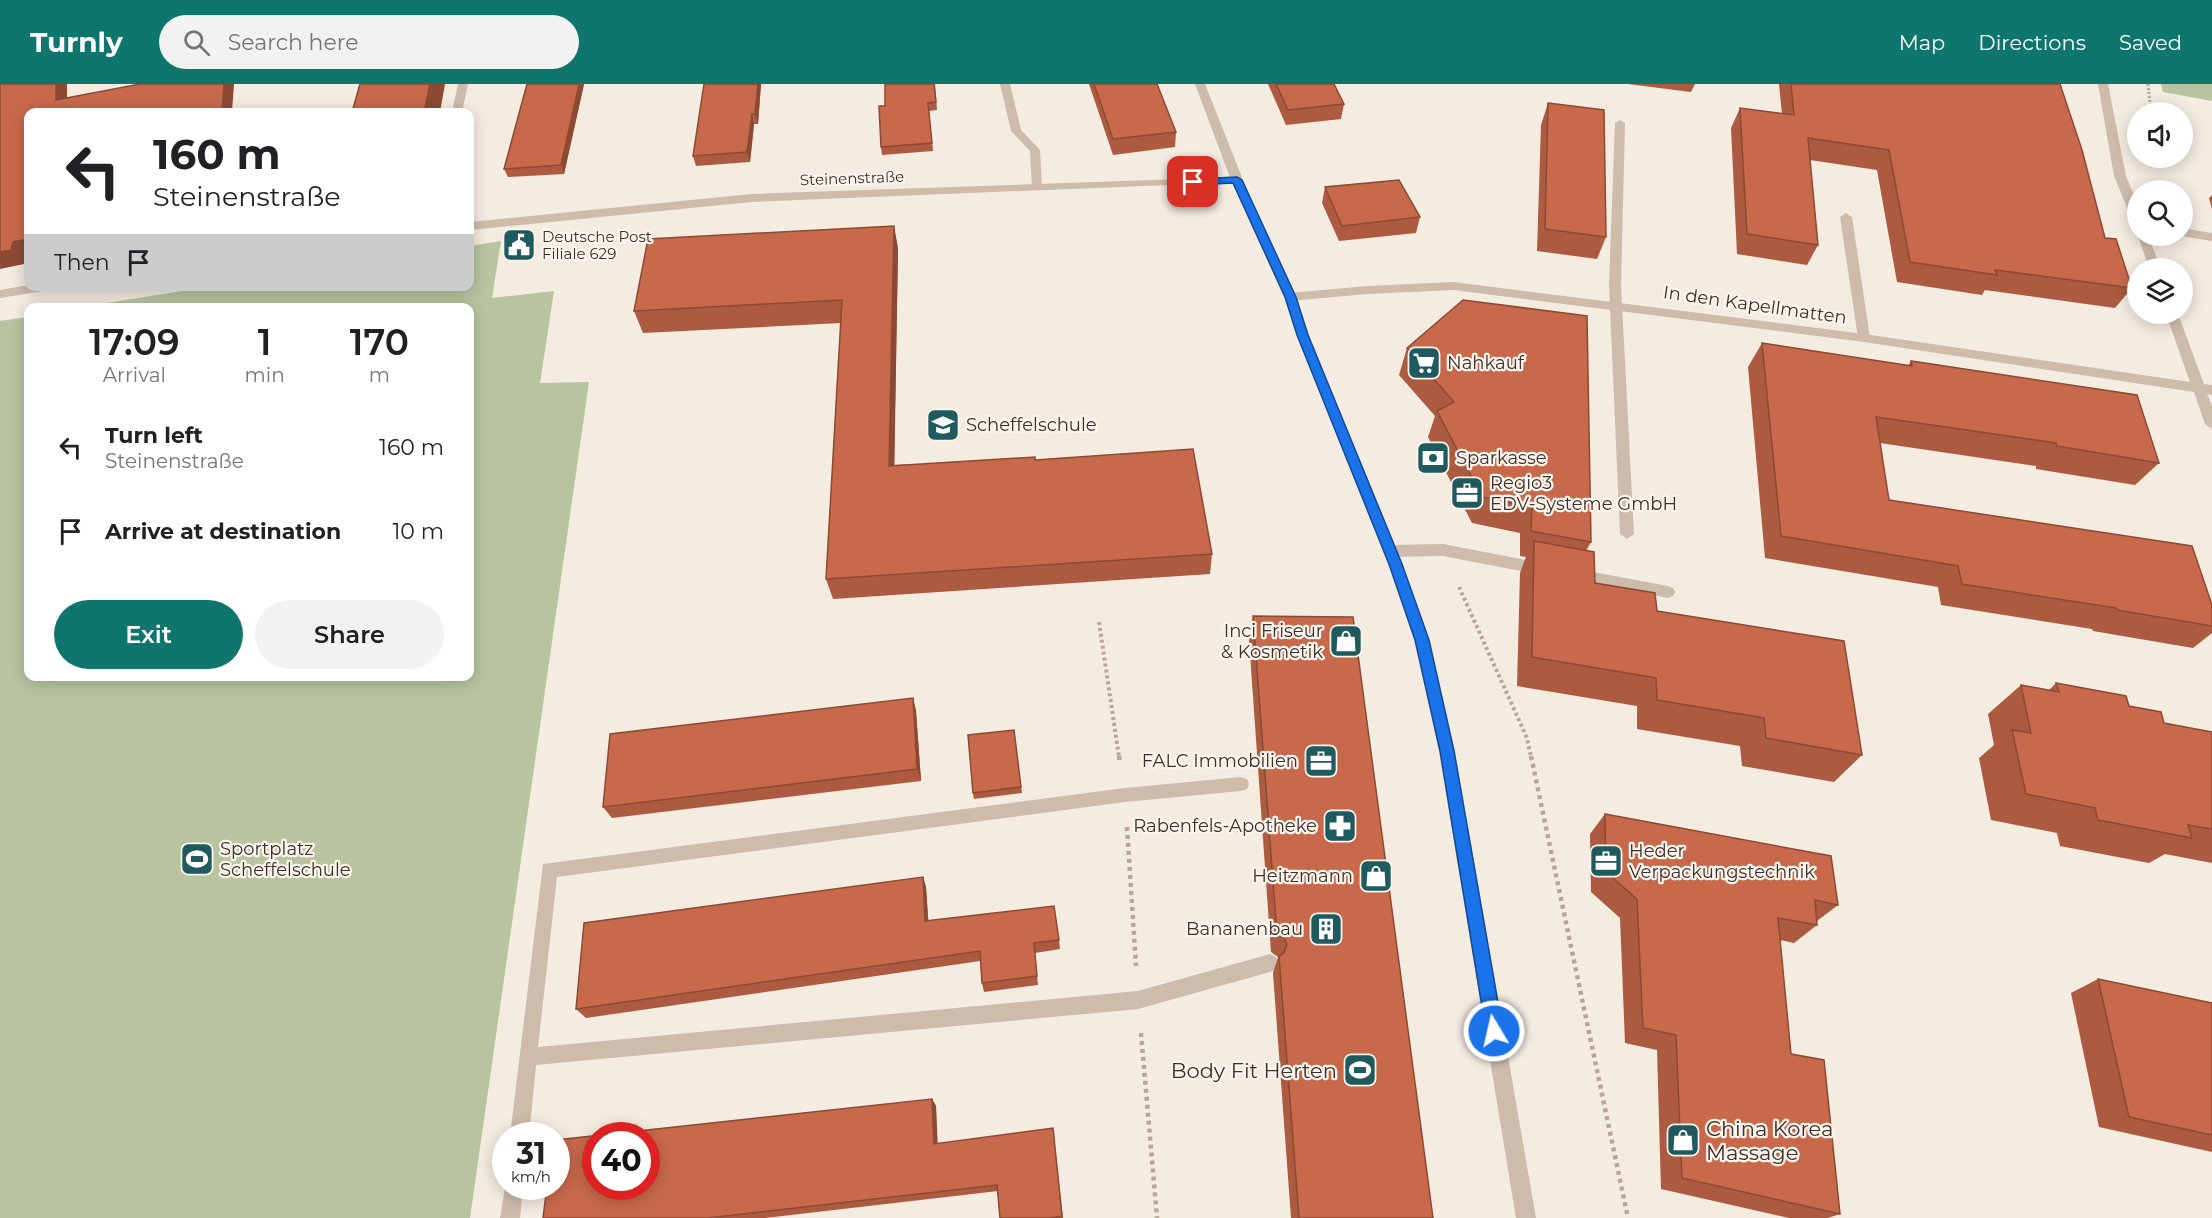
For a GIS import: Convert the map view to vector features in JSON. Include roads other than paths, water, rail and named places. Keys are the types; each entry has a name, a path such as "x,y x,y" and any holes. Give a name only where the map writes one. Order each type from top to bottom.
{"street":[{"path":"458,108 463,84"},
{"path":"1005,84 1016,131 1035,150 1038,187"},
{"path":"1200,84 1237,180 1290,297 1303,335 1390,551 1422,640 1447,751 1526,1218"},
{"path":"2103,84 2120,176 2127,193"},
{"path":"1620,123 1617,305 1627,534"},
{"name":"Steinenstraße","path":"474,226 751,198 1237,180"},
{"path":"1846,217 1864,338"},
{"path":"2193,234 2212,237"},
{"name":"In den Kapellmatten","path":"1290,297 1367,290 1454,286 1864,338 2205,389"},
{"path":"0,294 24,290"},
{"path":"2176,324 2205,389 2212,424"},
{"path":"1390,551 1443,550 1668,592"},
{"path":"521,1122 549,870 1125,795 1241,784"},
{"path":"528,1057 1138,1000 1270,963"},
{"path":"510,1218 512,1200"}],"place":[{"name":"Deutsche Post Filiale 629","path":"519,245"},
{"name":"Nahkauf","path":"1424,363"},
{"name":"Scheffelschule","path":"943,425"},
{"name":"Sparkasse","path":"1433,458"},
{"name":"Regio3 EDV-Systeme GmbH","path":"1467,493"},
{"name":"Inci Friseur & Kosmetik","path":"1346,641"},
{"name":"FALC Immobilien","path":"1321,761"},
{"name":"Rabenfels-Apotheke","path":"1340,826"},
{"name":"Sportplatz Scheffelschule","path":"197,859"},
{"name":"Heder Verpackungstechnik","path":"1606,861"},
{"name":"Heitzmann","path":"1376,876"},
{"name":"Bananenbau","path":"1326,929"},
{"name":"Body Fit Herten","path":"1360,1070"},
{"name":"China Korea Massage","path":"1683,1140"}]}
